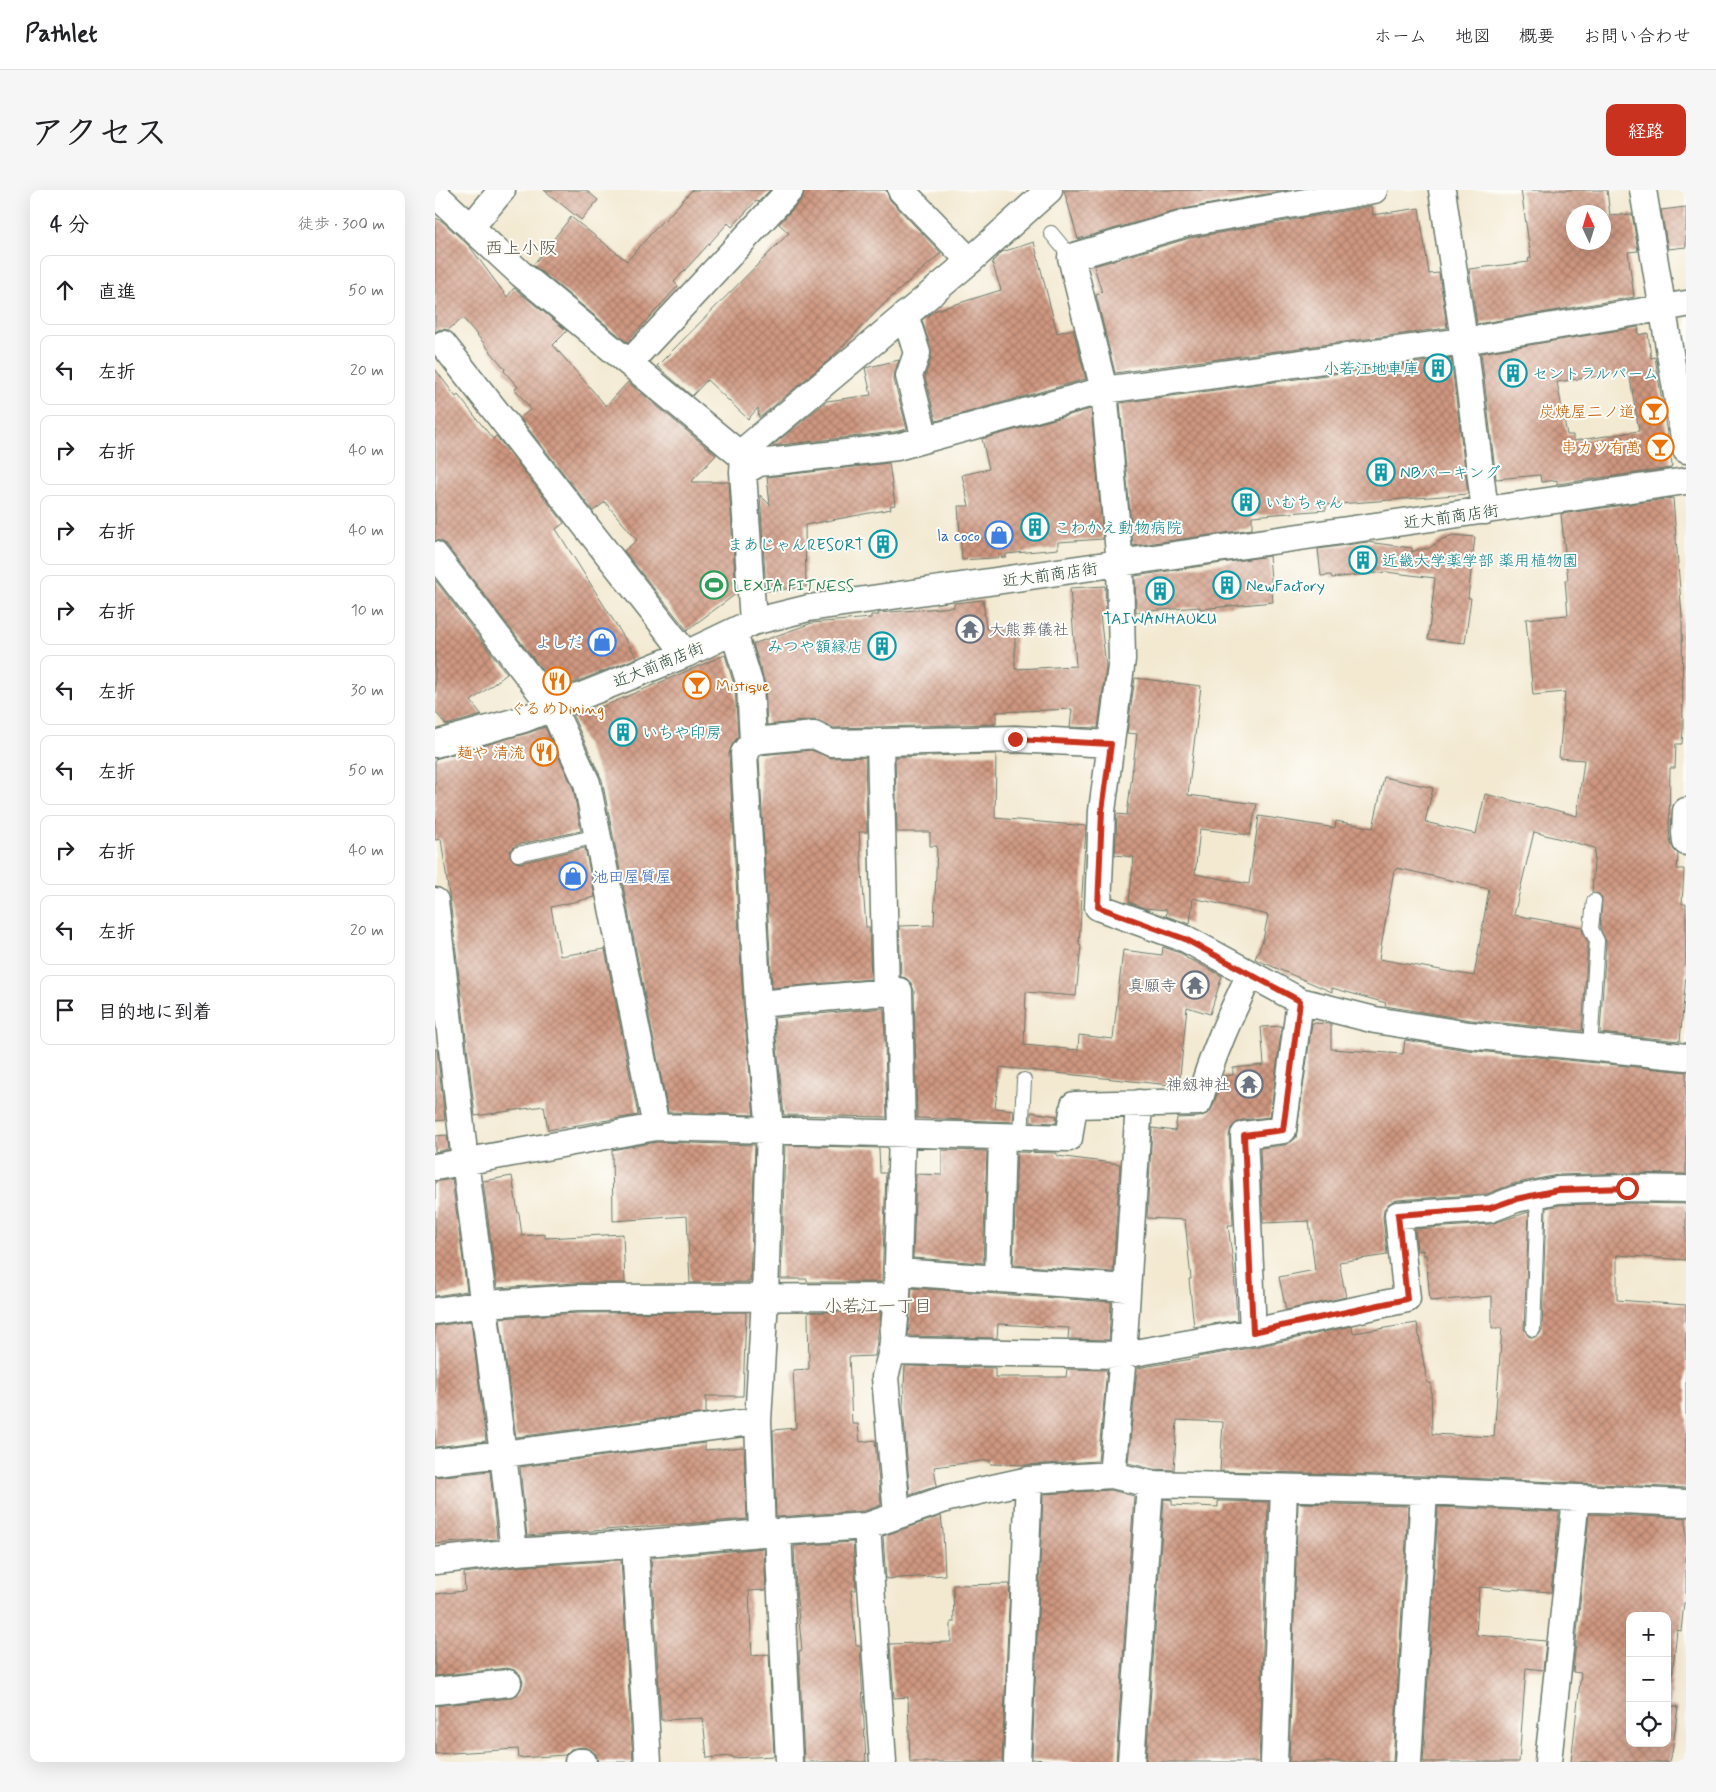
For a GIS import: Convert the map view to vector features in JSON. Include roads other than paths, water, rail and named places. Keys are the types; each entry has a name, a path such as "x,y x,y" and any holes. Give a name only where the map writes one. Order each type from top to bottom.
{"street":[{"path":"471,227 502,190"},
{"path":"629,363 790,190"},
{"path":"901,190 970,260"},
{"path":"789,1762 770,1532 758,1421 765,1298 770,1129 758,1004 744,753 753,741 751,685 743,628 744,465 748,447 970,260 1049,190"},
{"path":"1442,190 1464,341 1485,511"},
{"path":"1643,190 1674,306 1686,448"},
{"path":"1364,191 1187,223 1071,257 1104,390 1121,564 1122,659 1102,811 1098,907 1185,939 1300,1001 1375,1020 1469,1035 1686,1057"},
{"path":"435,194 521,274 629,363 744,465 897,447 1104,390 1464,341 1674,306"},
{"path":"905,315 917,353 909,376 925,440"},
{"path":"443,344 686,654"},
{"name":"近大前商店街","path":"436,741 525,719 686,654 743,628 809,608 1686,481"},
{"path":"435,555 552,707 587,783 656,1127"},
{"path":"753,741 815,735 831,743 1015,739 1111,744"},
{"path":"880,742 886,993"},
{"path":"1686,810 1686,842"},
{"path":"435,901 445,1068 465,1161 503,1454 513,1552"},
{"path":"435,1167 656,1127 770,1129 1011,1138 1069,1138 1074,1105 1199,1102 1207,1070 1250,974"},
{"path":"758,1004 899,991 902,1135 897,1284 891,1351 885,1377 897,1515"},
{"path":"1253,1332 1244,1135 1283,1130 1300,1001"},
{"path":"1112,1475 1123,1356 1139,1103"},
{"path":"998,1279 1011,1138"},
{"path":"891,1351 1123,1356 1253,1332 1407,1299 1398,1215 1490,1208 1516,1199 1558,1190 1686,1189"},
{"path":"435,1311 484,1304 577,1298 765,1298 897,1284 998,1279 1127,1288"},
{"path":"435,1462 758,1421"},
{"path":"435,1561 513,1552 867,1526 948,1498 1029,1480 1112,1475 1150,1484 1424,1491 1686,1503"},
{"path":"1017,1762 1029,1480"},
{"path":"1131,1762 1150,1484"},
{"path":"1274,1762 1285,1488"},
{"path":"1408,1762 1424,1491"},
{"path":"1548,1762 1576,1498"},
{"path":"867,1526 883,1762"},
{"path":"635,1544 648,1762"},
{"path":"435,1691 508,1683"},
{"path":"578,1762 583,1762"}],"lane":[{"path":"1051,233 1071,257"},
{"path":"517,854 598,836"},
{"path":"1589,1047 1597,941 1591,929 1594,901"},
{"path":"1011,1138 1024,1080"},
{"path":"1533,1329 1538,1194"}],"place":[{"name":"小若江地車庫","path":"1438,368"},
{"name":"セントラルパーム","path":"1513,373"},
{"name":"炭焼屋二ノ道","path":"1654,411"},
{"name":"串カツ有萬","path":"1660,447"},
{"name":"NBパーキング","path":"1381,472"},
{"name":"いむちゃん","path":"1246,502"},
{"name":"こわかえ動物病院","path":"1035,527"},
{"name":"la coco","path":"999,535"},
{"name":"まあじゃんRESORT","path":"883,544"},
{"name":"近畿大学薬学部 薬用植物園","path":"1363,560"},
{"name":"LEXIA FITNESS","path":"714,585"},
{"name":"NewFactory","path":"1227,585"},
{"name":"TAIWANHAUKU","path":"1160,591"},
{"name":"大熊葬儀社","path":"970,629"},
{"name":"よしだ","path":"602,642"},
{"name":"みつや額縁店","path":"882,646"},
{"name":"ぐるめDining","path":"557,681"},
{"name":"Mistique","path":"697,685"},
{"name":"いちや印房","path":"623,732"},
{"name":"麺や 清流","path":"544,752"},
{"name":"池田屋質屋","path":"573,876"},
{"name":"真願寺","path":"1195,985"},
{"name":"神劔神社","path":"1249,1084"}],"district":[{"name":"西上小阪","path":"521,248"},
{"name":"小若江一丁目","path":"878,1306"}]}
